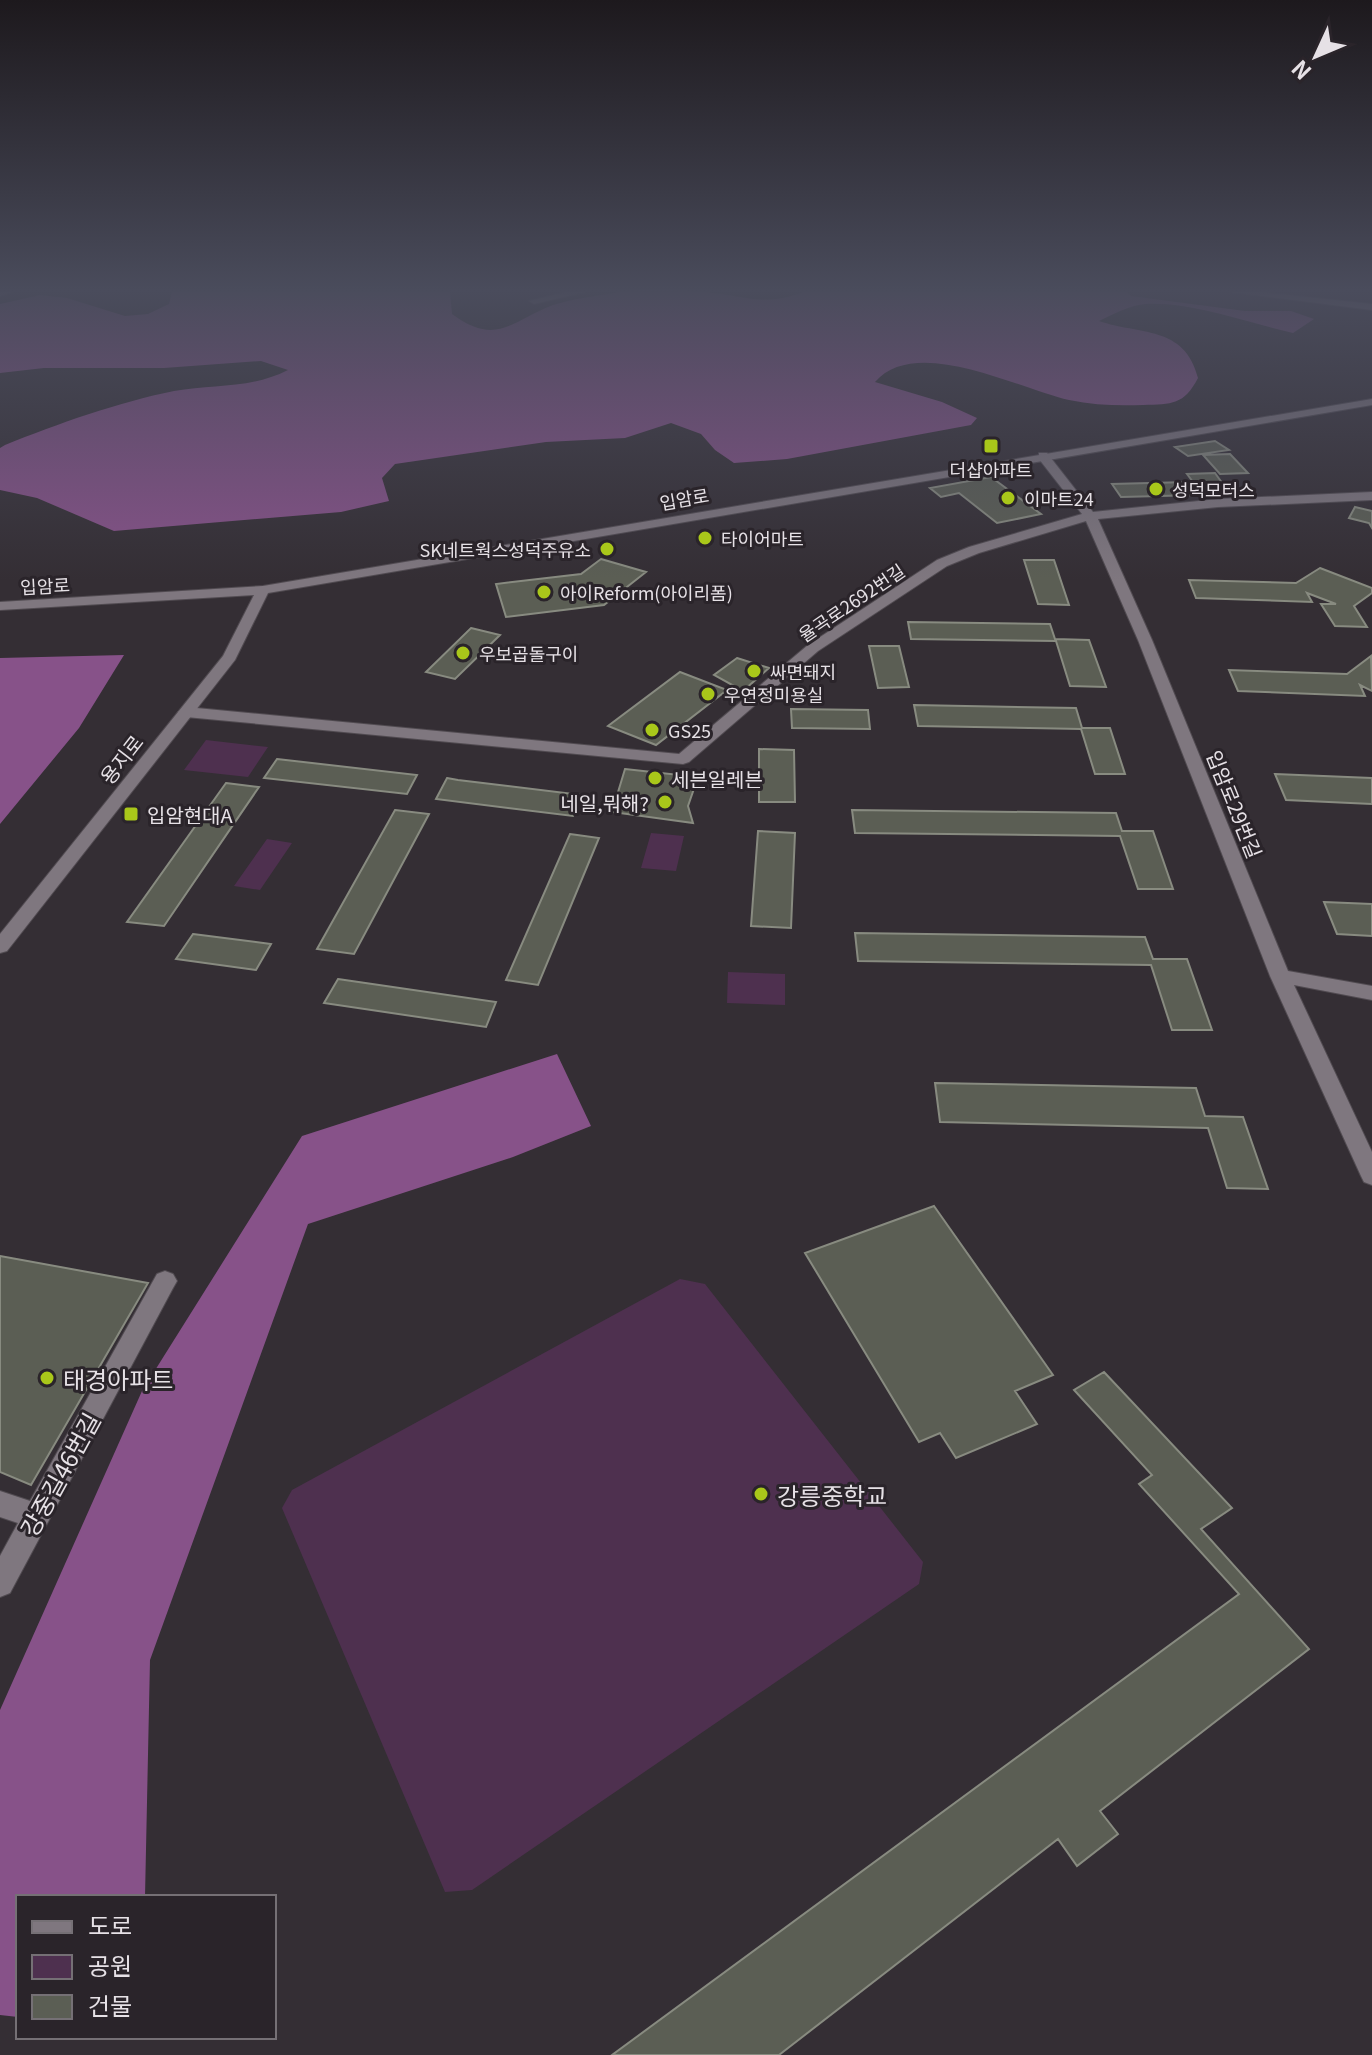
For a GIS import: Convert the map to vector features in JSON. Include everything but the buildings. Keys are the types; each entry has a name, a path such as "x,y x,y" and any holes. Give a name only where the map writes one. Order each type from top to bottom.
{"street":[{"name":"입암로","path":"0,606 263,590 1372,402"},
{"name":"입암로29번길","path":"1043,456 1090,516 1145,640 1280,976 1372,1176"},
{"name":"율곡로2692번길","path":"186,712 683,759 813,648 942,563 974,550 1090,516 1218,503 1372,496"},
{"name":"용지로","path":"0,947 230,657 263,590"},
{"path":"1280,976 1372,993"},
{"name":"강중길46번길","path":"0,1583 165,1281"},
{"path":"0,1504 37,1516"}],"green space":[{"path":"206,740 268,747 248,777 184,770"},
{"path":"651,833 684,836 676,871 641,868"},
{"path":"267,839 292,843 260,890 234,886"},
{"path":"728,972 785,974 785,1005 727,1003"},
{"path":"680,1279 705,1284 923,1562 919,1584 472,1890 445,1892 282,1508 292,1490"}],"shaded area":[{"path":"202,388 895,388 942,402 977,418 971,425 787,459 734,463 715,450 701,434 671,423 625,438 546,442 395,464 382,478 389,501 341,512 114,531 37,498 0,490 0,448 5,445 132,401"},
{"path":"1029,388 1192,388 1182,398 1162,404 1087,403"},
{"path":"124,655 79,728 0,824 0,658"},
{"path":"557,1054 591,1126 513,1157 308,1224 150,1660 145,1895 16,1895 16,2017 0,2015 0,1710 142,1391 302,1136"}],"place":[{"name":"더샵아파트","path":"991,446"},
{"name":"성덕모터스","path":"1156,489"},
{"name":"이마트24","path":"1008,498"},
{"name":"타이어마트","path":"705,538"},
{"name":"SK네트웍스성덕주유소","path":"607,549"},
{"name":"아이Reform(아이리폼)","path":"544,592"},
{"name":"우보곱돌구이","path":"463,653"},
{"name":"싸면돼지","path":"754,671"},
{"name":"우연정미용실","path":"708,694"},
{"name":"GS25","path":"652,730"},
{"name":"세븐일레븐","path":"655,778"},
{"name":"네일,뭐해?","path":"665,802"},
{"name":"입암현대A","path":"131,814"},
{"name":"태경아파트","path":"47,1378"},
{"name":"강릉중학교","path":"761,1494"}]}
